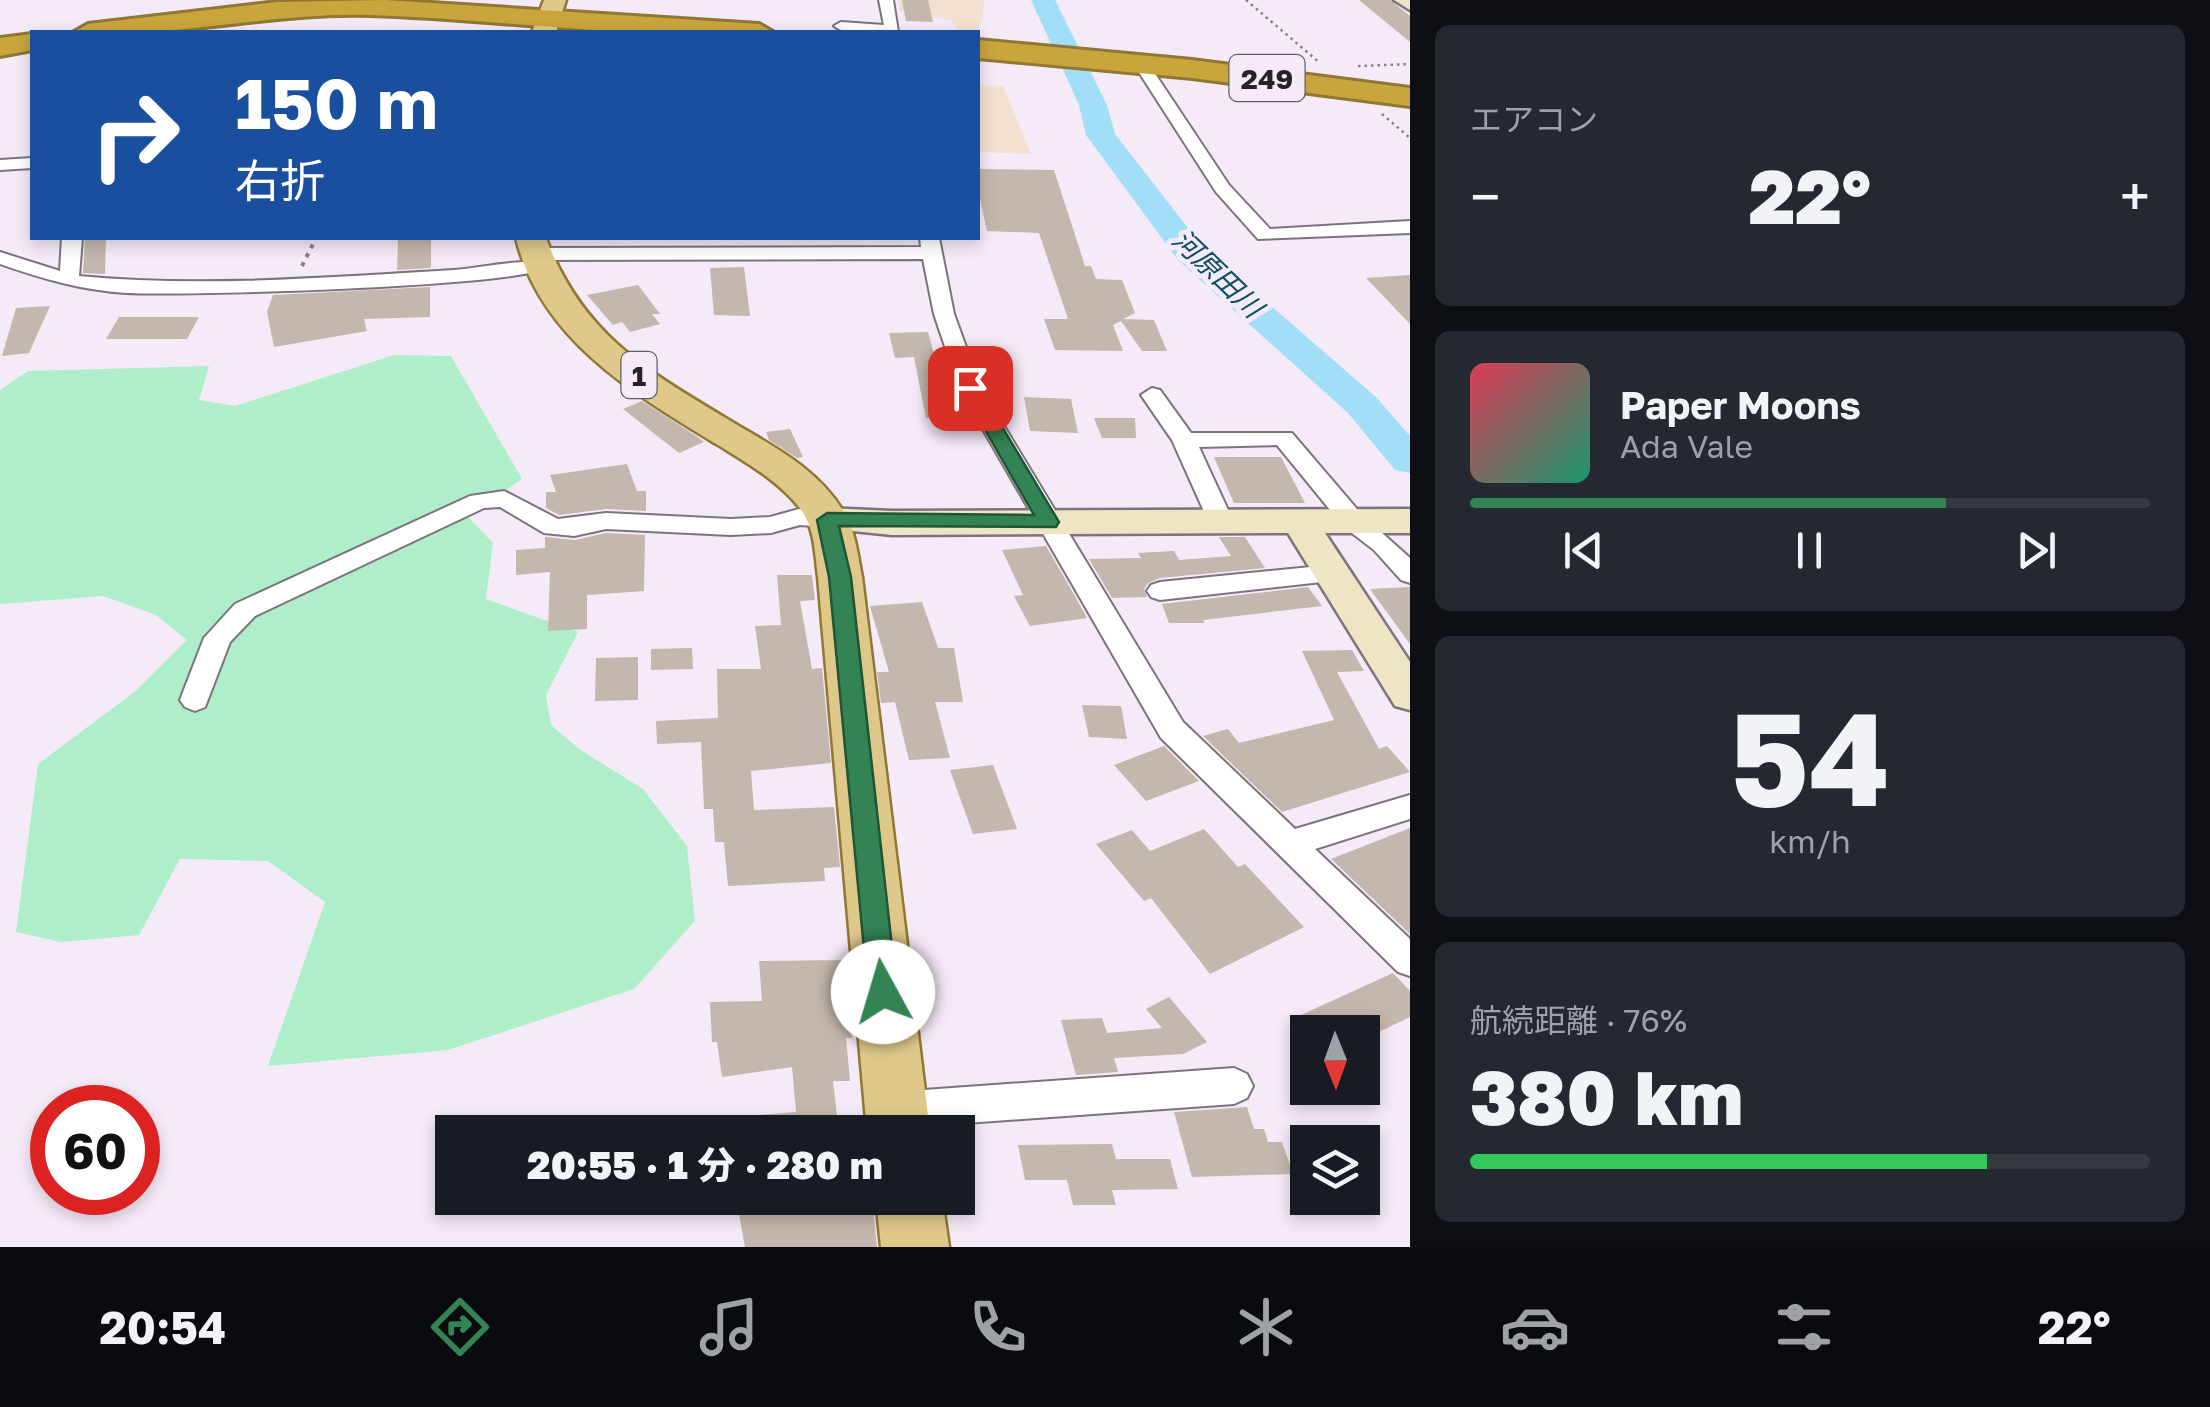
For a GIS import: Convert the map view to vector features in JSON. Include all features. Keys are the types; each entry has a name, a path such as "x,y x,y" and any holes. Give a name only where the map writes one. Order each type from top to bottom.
{"highway":[{"path":"107,30 318,8 433,8 733,30"},
{"path":"0,47 30,42"},
{"name":"249","path":"992,50 1132,62 1410,97"}],"main road":[{"name":"1","path":"536,252 568,313 593,344 770,460 804,489 827,520 840,577 897,1115"},
{"path":"912,1215 915,1247"}],"street":[{"path":"842,26 892,29 886,0"},
{"path":"1132,62 1222,188 1265,234 1410,226"},
{"path":"0,165 30,163"},
{"path":"69,281 72,240"},
{"path":"0,258 69,281 130,287 479,275 536,252 930,245 944,314 970,388 1172,730 1410,961"},
{"path":"1152,395 1184,440 1220,521"},
{"path":"1184,440 1284,438 1353,521 1383,544 1410,574"},
{"path":"194,700 218,638 245,610 478,501 504,498 553,527 574,528 606,521 771,526 798,517 1049,522 1404,521"},
{"path":"1299,521 1410,695"},
{"path":"1160,591 1331,574"},
{"path":"1289,844 1410,807"},
{"path":"956,1115 1234,1086"}],"path":[{"path":"1342,67 1410,64"},
{"path":"294,282 315,240"}],"shaded area":[{"path":"898,0 984,0 978,30 958,30 951,20 900,11"},
{"path":"980,85 1003,86 1031,154 980,152"}],"green space":[{"path":"394,355 451,356 522,479 468,517 493,543 486,599 578,632 546,695 551,725 579,749 643,789 687,846 695,921 634,989 448,1050 268,1066 325,902 268,861 180,859 139,935 61,942 16,932 38,764 137,690 187,640 156,615 103,596 0,604 0,390 28,371 209,366 199,400 235,406"}],"building":[{"path":"902,0 928,0 933,22 906,21"},
{"path":"1359,0 1390,0 1410,16 1410,42"},
{"path":"980,169 1054,170 1085,266 1091,266 1096,279 1122,280 1135,313 1123,319 1154,320 1167,351 1142,351 1121,321 1113,325 1123,351 1055,350 1044,319 1068,319 1039,233 987,231 980,199"},
{"path":"85,240 106,240 105,274 83,273"},
{"path":"398,240 431,240 431,268 397,270"},
{"path":"744,267 750,316 714,315 710,268"},
{"path":"1410,275 1410,324 1366,278"},
{"path":"638,285 660,314 652,314 660,324 630,332 622,322 613,325 587,295"},
{"path":"430,287 430,317 364,319 367,331 274,347 267,312 273,295"},
{"path":"50,306 29,353 2,356 16,308"},
{"path":"119,317 199,317 187,339 106,339"},
{"path":"928,332 950,418 926,418 914,357 895,358 889,333"},
{"path":"1024,397 1071,399 1078,433 1030,431"},
{"path":"642,401 704,442 679,453 623,409"},
{"path":"1094,418 1135,418 1136,438 1102,438"},
{"path":"790,429 803,457 797,458 769,440 766,432"},
{"path":"1214,457 1281,457 1305,503 1234,503"},
{"path":"627,464 637,491 646,491 646,511 606,509 559,515 546,508 546,492 556,492 550,475"},
{"path":"606,533 645,535 644,591 587,595 587,629 548,631 550,572 516,575 516,550 545,548 545,537 575,540"},
{"path":"1219,537 1245,537 1265,568 1160,578 1148,583 1144,589 1147,597 1112,598 1089,559 1141,558 1138,553 1174,551 1179,560 1231,556"},
{"path":"1046,546 1087,618 1030,626 1014,596 1023,595 1002,550"},
{"path":"777,575 812,575 815,600 800,601 812,669 822,668 831,763 751,771 754,810 834,807 840,867 824,868 825,881 728,886 724,842 715,842 713,809 704,809 701,742 657,744 656,721 718,718 717,669 761,669 755,626 781,625"},
{"path":"1308,587 1322,606 1203,620 1205,623 1169,623 1162,604"},
{"path":"1410,587 1410,644 1370,589"},
{"path":"922,602 938,648 954,648 963,702 935,702 950,758 909,760 895,702 881,703 877,672 889,672 870,606"},
{"path":"692,648 693,669 651,670 651,649"},
{"path":"1352,650 1364,671 1337,672 1379,749 1387,746 1410,772 1282,812 1203,736 1228,729 1239,743 1334,720 1302,651"},
{"path":"638,657 638,700 595,701 596,658"},
{"path":"1082,705 1121,706 1127,739 1089,737"},
{"path":"1164,746 1199,781 1146,801 1114,765"},
{"path":"993,765 1017,829 973,834 950,770"},
{"path":"1410,828 1410,934 1331,859"},
{"path":"1204,829 1238,867 1245,864 1304,927 1210,974 1151,898 1144,901 1096,844 1132,830 1150,851"},
{"path":"847,960 852,1038 846,1038 850,1081 833,1081 837,1115 758,1115 796,1112 792,1067 722,1077 717,1042 712,1042 710,1002 762,1001 759,961"},
{"path":"1393,973 1410,991 1410,1017 1380,1031 1380,1015 1301,1015"},
{"path":"1169,997 1207,1042 1183,1054 1114,1058 1118,1072 1076,1075 1061,1020 1102,1018 1107,1033 1162,1028 1146,1009"},
{"path":"1247,1107 1254,1129 1264,1129 1268,1142 1282,1142 1290,1174 1192,1177 1174,1112"},
{"path":"1112,1144 1116,1159 1170,1159 1178,1189 1112,1190 1116,1205 1073,1205 1067,1180 1025,1180 1018,1145"},
{"path":"739,1215 874,1215 877,1247 745,1247"}],"waterway":[{"name":"河原田川","path":"1043,0 1093,105 1101,135 1190,253 1363,406 1410,461"}],"route":[{"path":"883,992 840,577 827,520 1049,522 970,388"}]}
